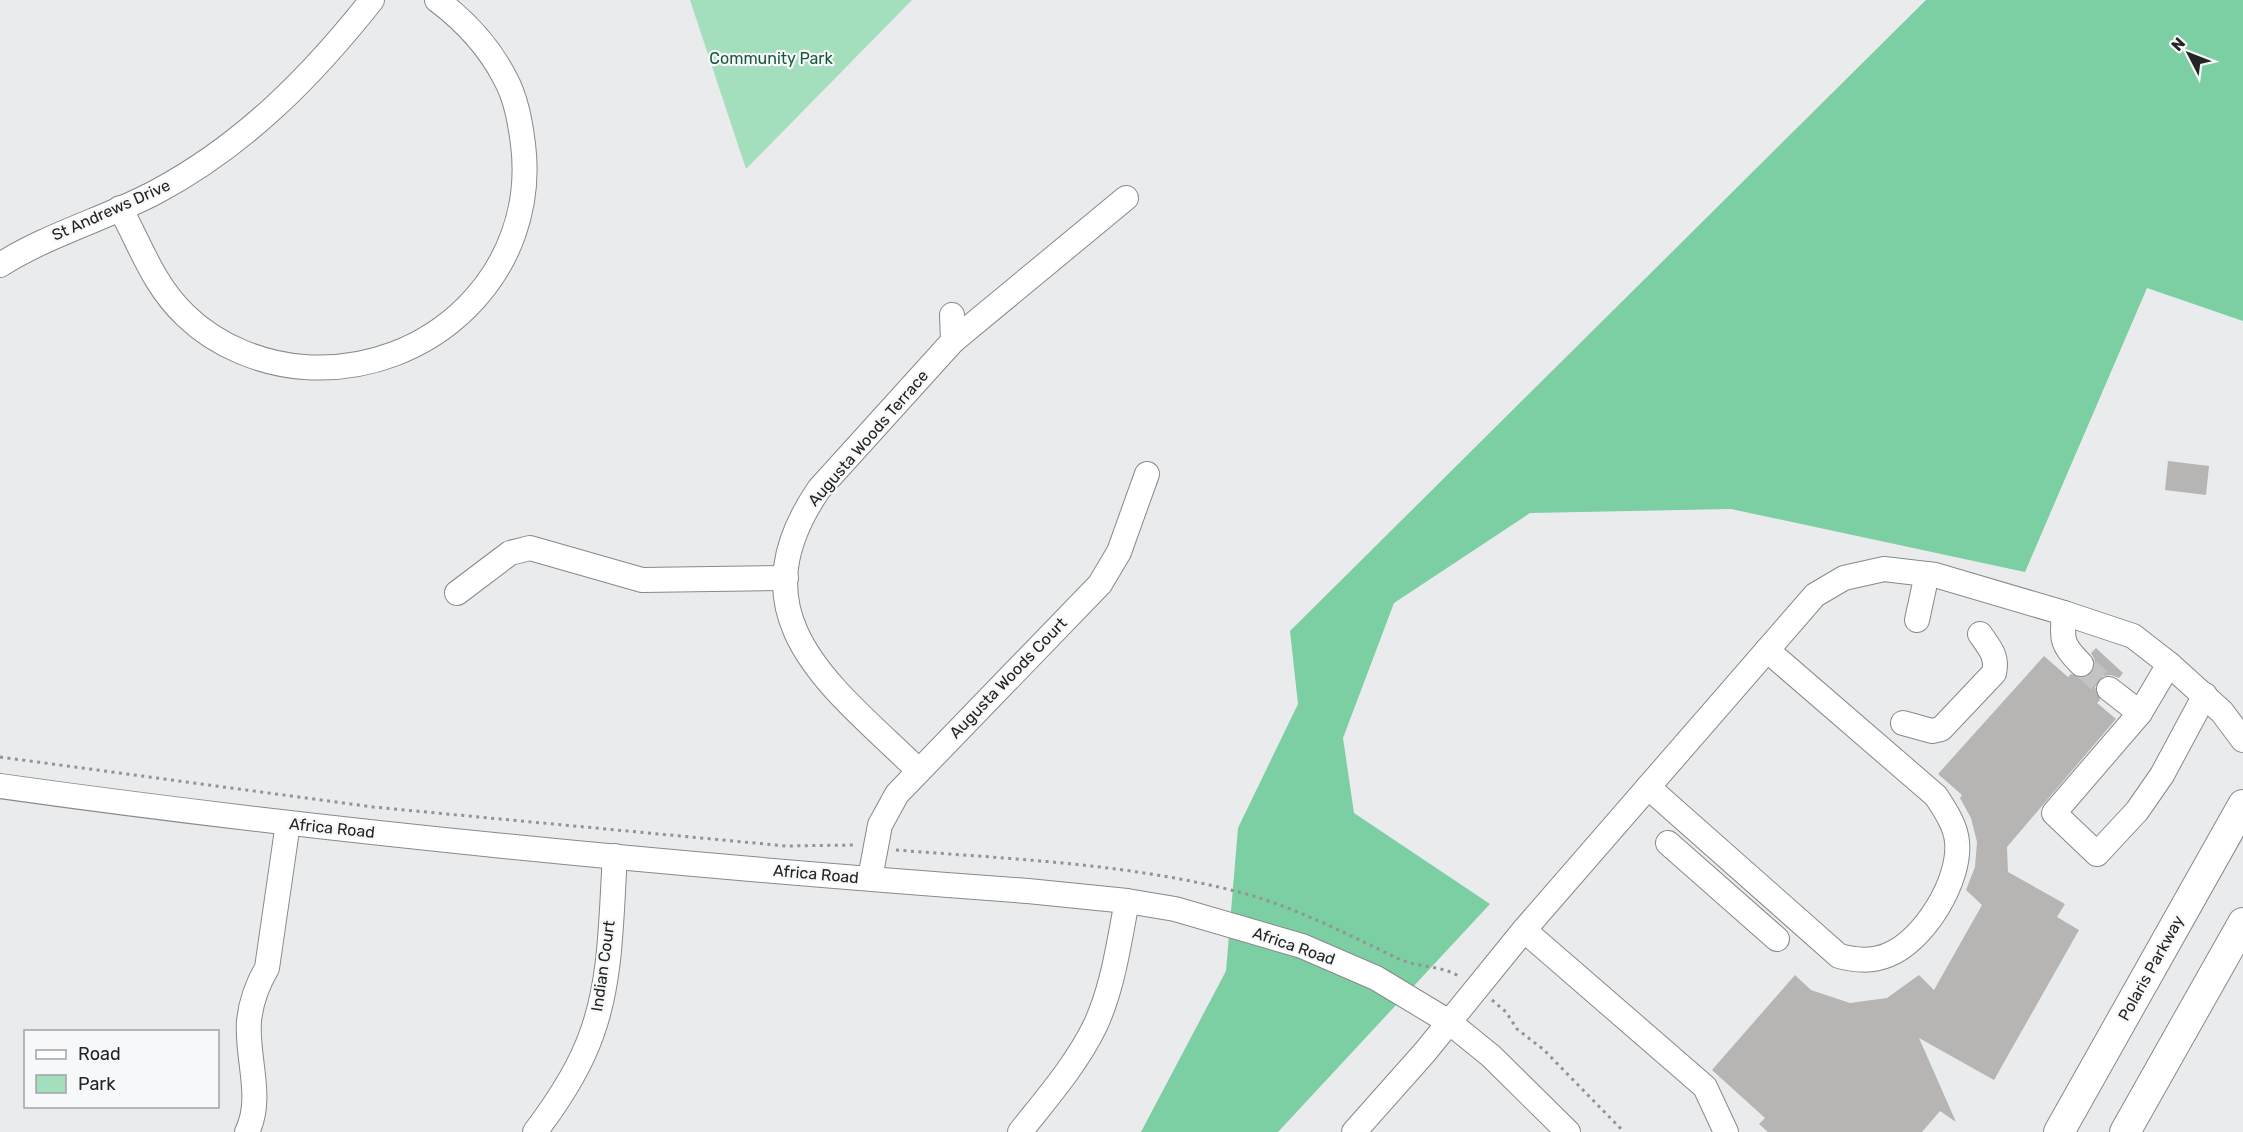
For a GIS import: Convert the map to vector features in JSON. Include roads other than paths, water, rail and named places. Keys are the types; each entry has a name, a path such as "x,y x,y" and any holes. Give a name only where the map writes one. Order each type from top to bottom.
{"main road":[{"name":"Polaris Parkway","path":"2059,1132 2243,805"},
{"path":"2125,1132 2243,923"}],"street":[{"name":"St Andrews Drive","path":"0,265 37,244 155,192 198,168 275,109 321,63 372,0"},
{"path":"120,208 154,279 184,315 221,342 244,353 291,366 324,368 357,366 381,360 411,348 440,331 476,298 496,272 512,239 521,208 525,177 520,123 505,78 481,40 437,0"},
{"name":"Augusta Woods Terrace","path":"918,770 823,677 807,657 795,633 788,606 786,578 794,533 819,489 953,341 1126,198"},
{"path":"952,315 953,341"},
{"name":"Augusta Woods Court","path":"870,878 874,848 886,810 918,770 1100,584 1119,552 1147,474"},
{"path":"457,593 510,553 530,548 642,580 786,578"},
{"path":"1354,1132 1449,1022 1524,930 1815,595 1844,578 1884,569 1927,574 2064,613 2133,636 2224,708 2243,740"},
{"path":"1917,620 1927,574"},
{"path":"2064,613 2062,639 2065,648 2081,664"},
{"path":"1903,723 1932,731 1941,729 1994,673 1996,663 1992,651 1980,634"},
{"path":"1648,787 1839,956 1859,961 1888,955 1904,946 1948,892 1957,863 1957,840 1947,813 1936,796 1767,650"},
{"path":"2169,664 2140,713 2054,813 2097,854 2137,811 2162,775 2224,708"},
{"path":"2109,689 2140,713"},
{"name":"Africa Road","path":"0,786 288,823 615,856 1127,901 1175,909 1302,946 1396,988 1449,1022 1491,1056 1568,1132"},
{"path":"247,1132 254,1109 249,1022 255,988 267,968 288,823"},
{"path":"1668,843 1777,939"},
{"name":"Indian Court","path":"535,1132 565,1086 593,1031 607,962 615,856"},
{"path":"1740,906 1759,885"},
{"path":"1020,1132 1061,1080 1095,1026 1112,975 1127,901"},
{"path":"1524,930 1705,1087 1726,1132"}],"tunnel":[{"path":"2081,664 2109,689"}],"park label":[{"name":"Community Park","path":"771,58"}]}
